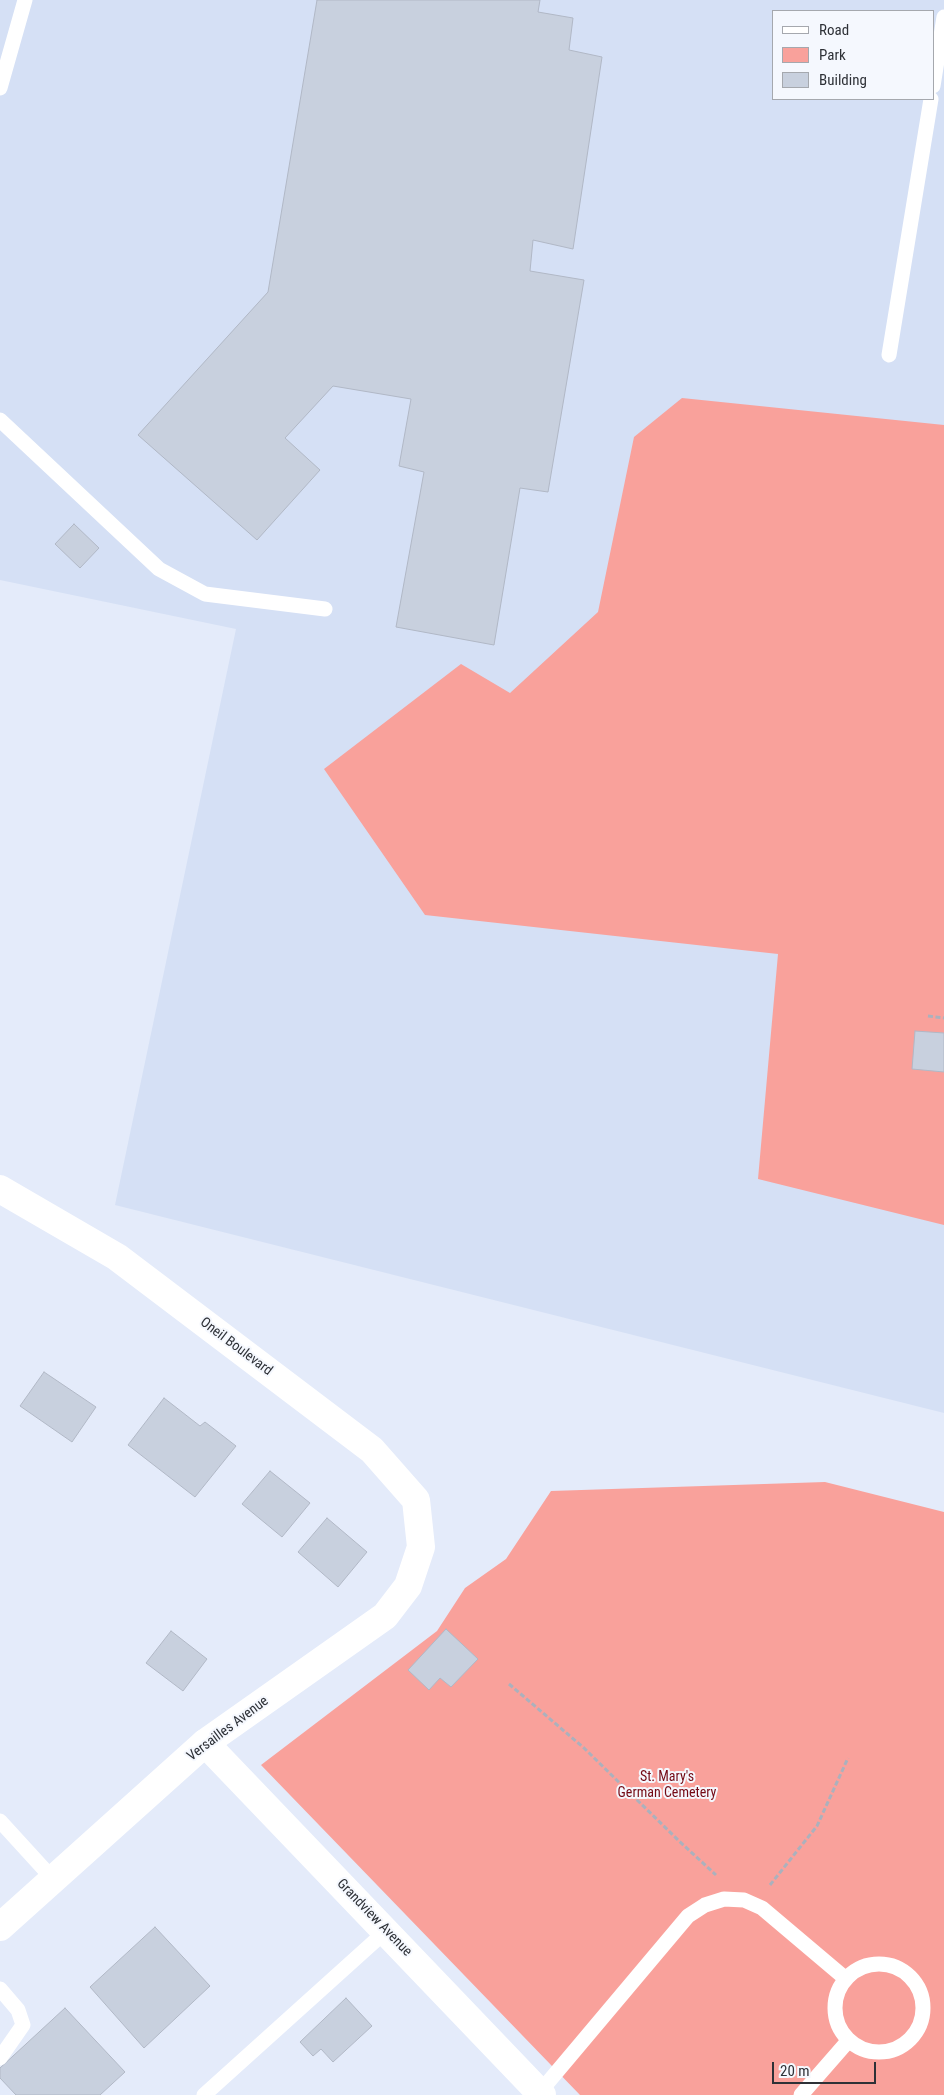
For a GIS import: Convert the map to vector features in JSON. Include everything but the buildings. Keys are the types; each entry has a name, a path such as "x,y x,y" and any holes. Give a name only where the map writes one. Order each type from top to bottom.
{"street":[{"name":"Oneil Boulevard","path":"0,1190 116,1257 372,1450 416,1500 421,1547"},
{"name":"Versailles Avenue","path":"0,1927 205,1743 384,1616 408,1586 421,1547"},
{"name":"Grandview Avenue","path":"205,1743 386,1930 540,2094"}],"lane":[{"path":"0,88 25,0"},
{"path":"934,80 944,17"},
{"path":"889,355 931,100"},
{"path":"0,420 159,569 205,594 325,609"},
{"path":"0,1821 53,1879"},
{"path":"540,2094 688,1916 705,1905 724,1899 749,1902 762,1908 846,1979"},
{"path":"204,2095 386,1930"},
{"path":"871,1964 886,1964 901,1969 912,1978 920,1990 923,2005 922,2020 915,2034 904,2044 891,2050 876,2052 861,2048 849,2040 841,2030 836,2017 837,1997 846,1979 857,1969 871,1964"},
{"path":"0,1989 18,2010 23,2025 0,2058"},
{"path":"801,2095 849,2040"}],"path":[{"path":"928,1016 944,1018"},
{"path":"509,1684 584,1748 679,1841 749,1902 817,1826 848,1758"}],"shaded area":[{"path":"0,0 944,0 944,1413 115,1205 236,629 0,580"}],"green space":[{"path":"682,398 944,425 944,1225 758,1179 778,954 425,915 324,769 461,664 510,693 598,612 634,437"},
{"name":"St. Mary's German Cemetery","path":"825,1482 944,1512 944,2095 580,2095 261,1765 437,1631 465,1588 506,1559 551,1491"}]}
